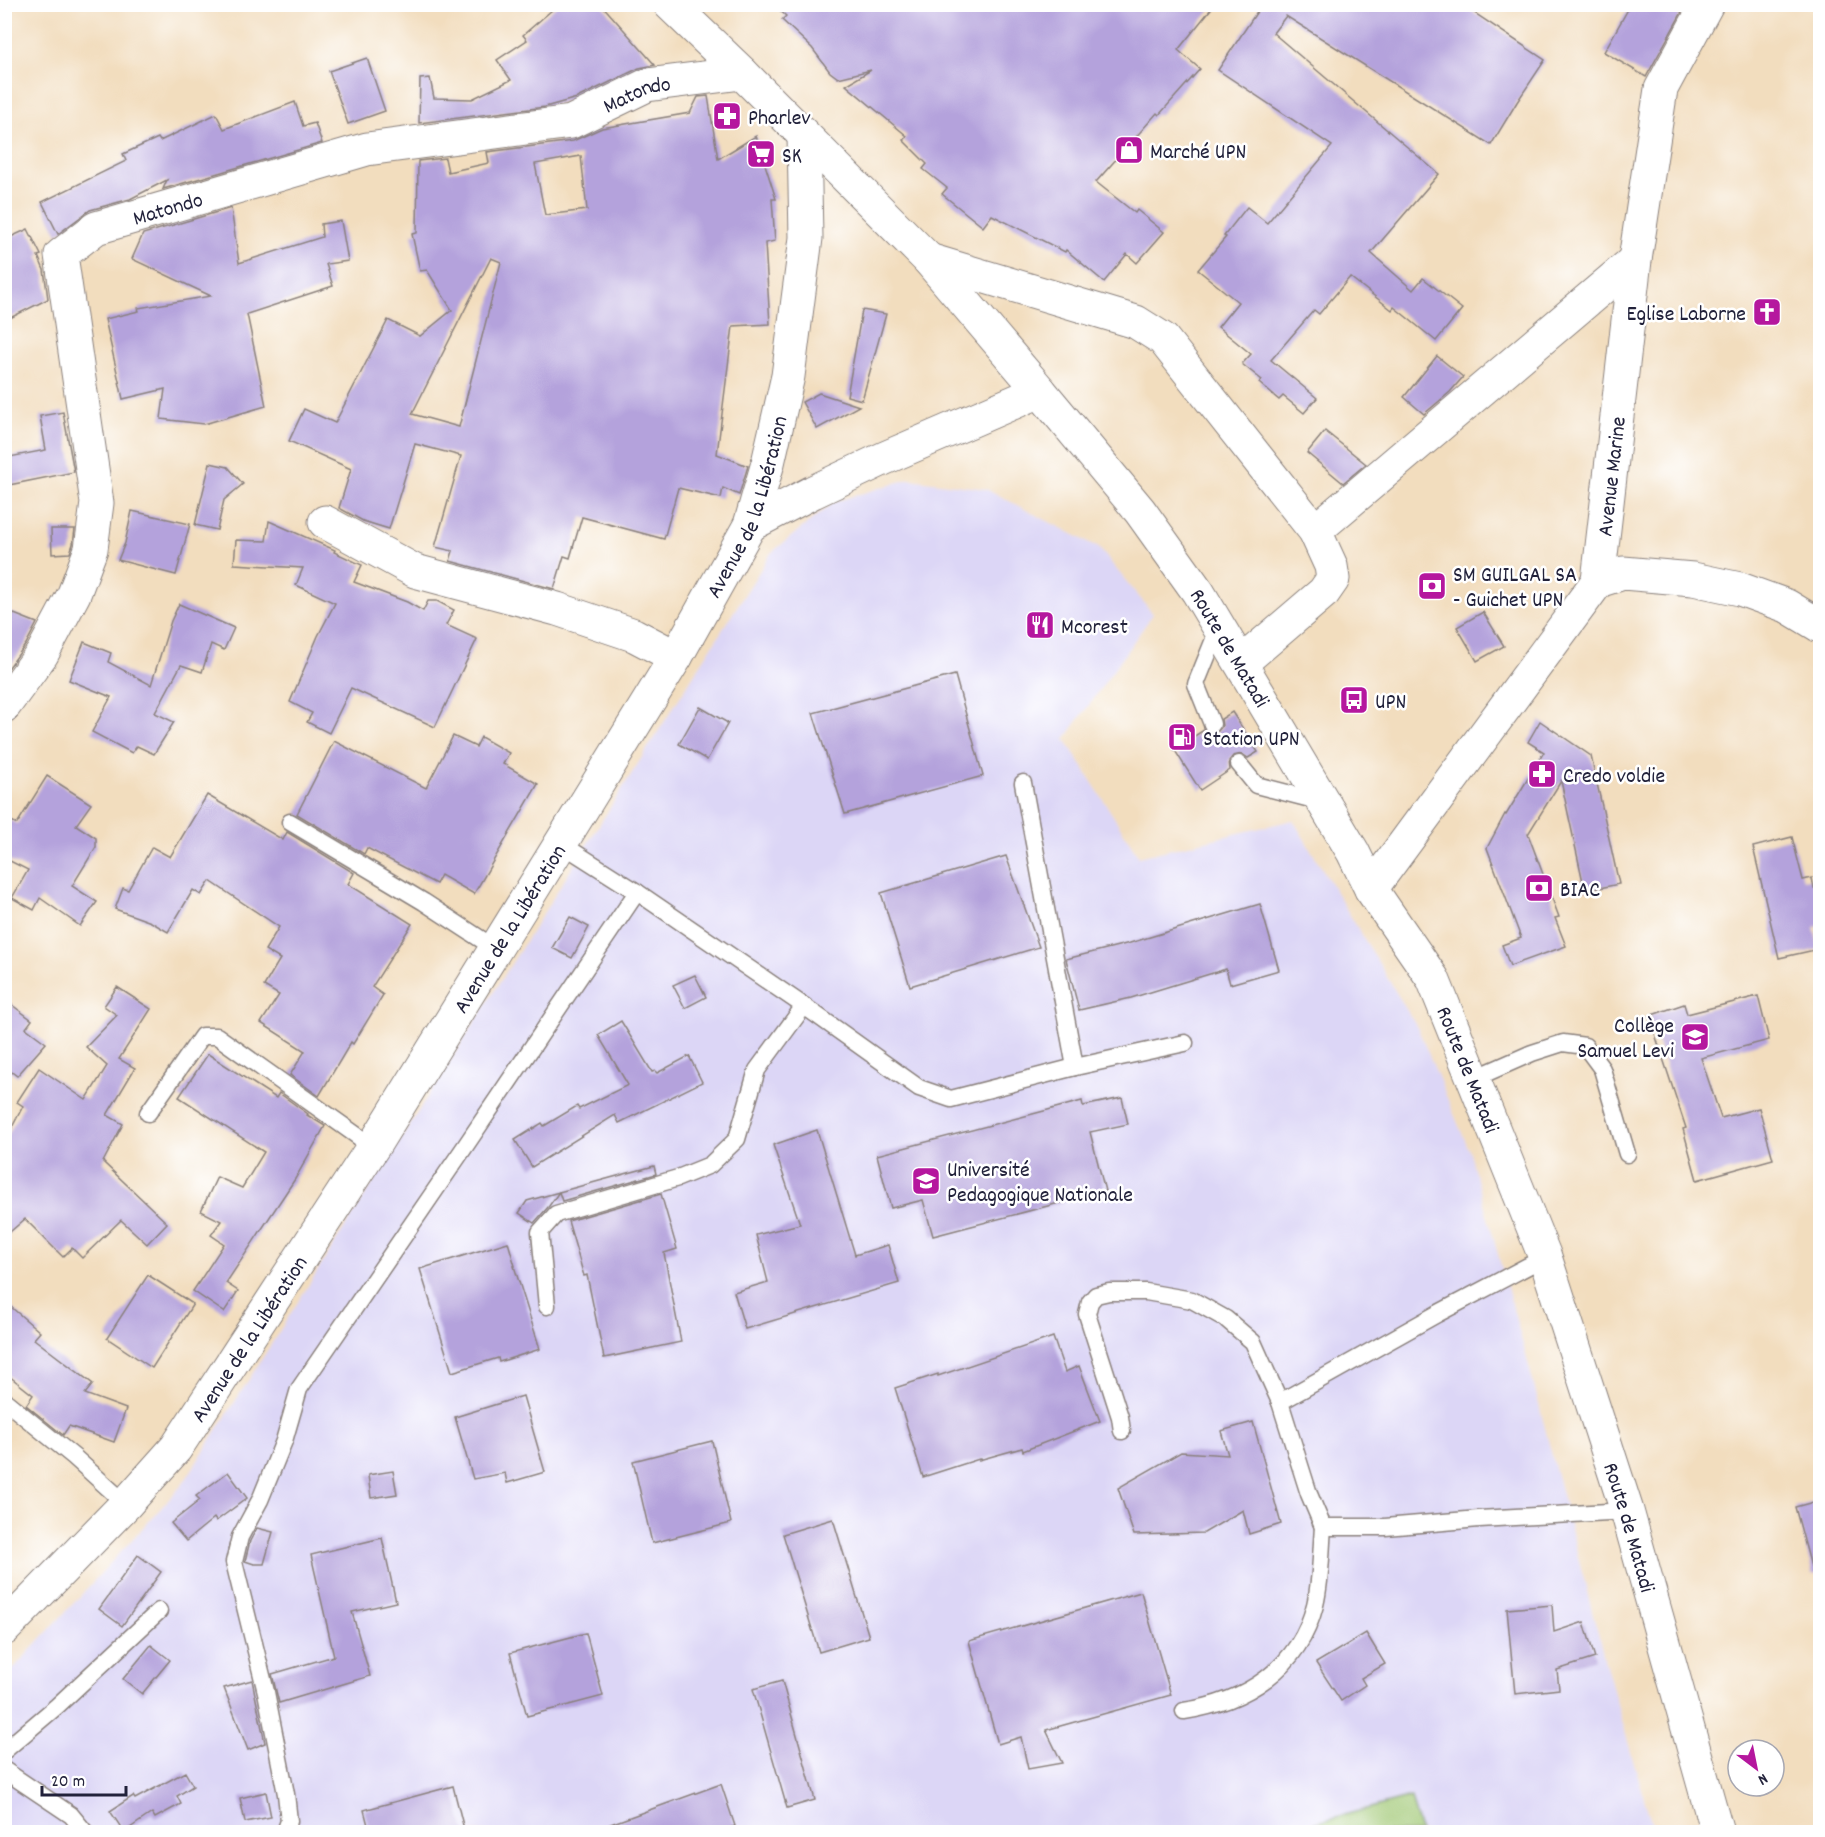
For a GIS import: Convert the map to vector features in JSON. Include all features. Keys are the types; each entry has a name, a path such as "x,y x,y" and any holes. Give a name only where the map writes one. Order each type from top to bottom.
{"main road":[{"path":"670,4 929,260 1136,322 1163,339 1316,531 1331,566 1333,579 1324,592 1241,663"},
{"name":"Avenue Marine","path":"1371,889 1598,581 1635,260 1661,89 1707,4"},
{"name":"Matondo","path":"4,706 42,654 74,594 91,549 97,503 61,255 96,228 367,149 571,122 647,85 742,73"},
{"name":"Avenue de la Libération","path":"4,1629 126,1504 176,1448 373,1147 496,950 676,657 750,525 768,463 788,376 806,238 804,136"},
{"name":"Route de Matadi","path":"929,260 1140,511 1198,592 1353,852 1371,889 1433,979 1545,1257 1627,1511 1717,1833"},
{"path":"1316,531 1635,260"},
{"path":"750,525 885,458 1040,391"},
{"path":"325,522 415,572 557,609 634,635 676,657"},
{"path":"1598,581 1623,573 1693,579 1740,589 1787,606 1821,626"}],"lane":[{"path":"1212,724 1196,684 1219,626"},
{"path":"1239,764 1256,785 1324,803"},
{"path":"1023,783 1076,1067"},
{"path":"290,822 424,902 496,950"},
{"path":"560,843 637,892 919,1088 951,1099 1076,1067 1185,1043"},
{"path":"285,1833 289,1821 286,1794 266,1692 234,1562 240,1537 260,1500 284,1441 299,1389 637,892"},
{"path":"547,1306 540,1232 555,1214 678,1178 710,1165 737,1139 757,1070 804,1006"},
{"path":"148,1113 202,1035 217,1036 373,1147"},
{"path":"1473,1079 1563,1042 1586,1046 1602,1069 1627,1154"},
{"path":"1280,1402 1437,1314 1545,1257"},
{"path":"1122,1431 1120,1417 1087,1314 1090,1302 1096,1295 1109,1292 1146,1292 1192,1300 1226,1319 1253,1342 1280,1402 1309,1494 1323,1527 1315,1604 1306,1632 1279,1669 1246,1692 1210,1707 1184,1711"},
{"path":"4,1400 74,1457 126,1504"},
{"path":"1323,1527 1385,1527 1627,1511"},
{"path":"4,1750 57,1706 159,1611"},
{"path":"4,1770 71,1815 85,1833"}],"shaded area":[{"name":"Université Pedagogique Nationale","path":"909,479 986,489 1099,548 1153,614 1065,739 1139,857 1293,820 1418,1029 1469,1150 1530,1370 1608,1673 1654,1832 5,1832 5,1678 183,1484 771,553 834,502"}],"green space":[{"path":"1411,1797 1420,1832 1281,1832"}],"building":[{"path":"559,4 601,4 655,65 639,68 577,98 545,107 419,123 420,79 430,78 434,98 472,99 511,80 497,60 527,40 523,35"},
{"path":"773,4 1215,4 1178,50 1200,69 1159,115 1157,113 1096,182 1135,213 1137,210 1164,232 1137,263 1127,254 1104,282 1066,250 1065,252 992,215 983,227 942,194 947,188 923,169 927,164 903,140 907,136 846,85 871,70 838,78 830,72 812,48 782,20 786,16"},
{"path":"1262,4 1461,4 1545,60 1491,145 1286,16 1273,33 1439,174 1371,253 1413,290 1423,278 1462,309 1436,341 1394,307 1392,310 1350,277 1319,314 1314,310 1271,360 1317,398 1304,413 1283,396 1279,400 1259,383 1262,380 1242,364 1251,354 1218,327 1238,302 1198,270 1226,237 1224,236 1247,207 1267,223 1332,146 1218,70"},
{"path":"1631,4 1669,4 1682,12 1646,77 1604,52"},
{"path":"367,58 385,111 348,124 329,71"},
{"path":"708,96 718,159 756,136 776,199 772,199 775,241 765,243 770,324 733,326 717,454 748,466 739,495 723,488 721,498 678,488 664,539 582,517 570,558 564,556 554,589 450,561 453,551 435,547 461,456 415,444 389,529 363,521 339,508 351,469 289,441 304,409 335,423 388,320 420,336 452,310 427,270 420,271 412,234 417,233 418,161 445,158 448,172 489,163 487,152 573,141 602,128 690,113 698,97","holes":["581,156 587,210 545,215 535,164","491,258 501,262 459,427 412,414"]},
{"path":"295,102 303,126 315,123 322,143 163,189 167,180 130,199 90,210 58,234 42,202 126,161 123,154 158,138 160,141 216,114 224,129"},
{"path":"231,208 239,263 322,237 321,224 341,221 348,261 326,264 333,286 247,314 266,406 204,424 161,419 165,389 123,399 105,319 139,311 138,308 211,296 132,259 143,234"},
{"path":"28,229 41,255 38,256 44,270 48,299 4,321 4,240"},
{"path":"862,310 886,314 862,400 847,396"},
{"path":"1437,356 1463,377 1450,392 1424,414 1404,397"},
{"path":"819,393 859,406 817,429 802,402"},
{"path":"63,412 74,472 4,486 4,458 46,450 40,416"},
{"path":"1325,431 1366,464 1343,483 1307,453"},
{"path":"210,463 228,467 243,484 224,500 217,530 195,525"},
{"path":"132,511 190,524 176,575 118,560 125,543"},
{"path":"269,521 335,550 334,552 362,565 354,582 407,602 423,611 428,601 437,601 454,610 446,625 477,639 435,727 351,688 329,733 307,722 312,713 290,702 318,636 335,603 296,585 303,568 234,564 236,540 266,541"},
{"path":"51,529 75,529 70,553 52,554"},
{"path":"179,604 234,628 224,650 211,644 202,672 181,665 155,713 174,722 154,754 137,746 132,753 92,732 111,697 69,680 84,642 111,653 108,662 151,685 171,621"},
{"path":"4,610 37,623 26,644 4,674"},
{"path":"1483,612 1504,646 1477,661 1457,627"},
{"path":"955,675 983,776 845,814 813,713"},
{"path":"700,707 728,723 707,760 679,744"},
{"path":"1232,712 1258,752 1248,758 1242,754 1233,756 1229,761 1230,770 1200,790 1174,749 1204,730 1210,734 1216,733 1222,726 1221,719"},
{"path":"1540,721 1591,756 1619,884 1585,891 1561,781 1528,834 1559,917 1555,918 1566,946 1510,966 1502,945 1521,938 1487,848 1505,814 1544,752 1528,742"},
{"path":"453,736 476,747 481,737 509,753 503,764 538,784 474,894 441,875 436,884 367,848 364,854 297,814 334,741 426,788"},
{"path":"47,776 91,804 76,825 96,838 96,847 72,886 97,902 80,926 40,898 34,910 12,898 28,870 4,858 4,817 17,824"},
{"path":"207,795 283,840 287,832 354,873 348,884 412,924 372,987 383,995 353,1044 351,1042 319,1096 290,1075 305,1051 261,1023 279,995 264,986 280,959 265,950 279,927 210,881 201,895 193,890 168,932 151,922 115,909 123,888 128,890 152,847 170,857"},
{"path":"1792,837 1803,880 1812,878 1814,889 1821,888 1821,926 1814,927 1819,949 1779,958 1753,847"},
{"path":"1006,856 1039,947 910,986 881,893"},
{"path":"1260,904 1279,970 1230,984 1226,969 1131,998 1079,1010 1066,959 1130,943"},
{"path":"570,917 589,927 572,958 552,948"},
{"path":"695,975 706,997 685,1008 673,985"},
{"path":"117,987 151,1009 119,1059 135,1068 107,1115 123,1124 103,1162 167,1223 147,1244 121,1220 82,1258 72,1248 63,1257 25,1219 4,1237 4,1143 23,1106 17,1102 39,1068 86,1100 107,1066 86,1047 117,1015 104,1006"},
{"path":"1758,996 1769,1040 1701,1058 1721,1118 1759,1108 1773,1159 1697,1180 1683,1129 1686,1128 1649,1016 1684,1004 1687,1014"},
{"path":"4,999 32,1020 26,1028 46,1043 17,1076 4,1066"},
{"path":"621,1021 652,1072 657,1073 689,1056 702,1082 619,1123 615,1115 532,1167 515,1140 542,1123 544,1126 577,1106 579,1109 628,1085 598,1035"},
{"path":"208,1054 276,1098 279,1093 325,1126 295,1179 226,1283 238,1291 224,1312 193,1291 224,1244 211,1235 221,1221 201,1211 217,1177 242,1188 264,1152 179,1097"},
{"path":"1122,1098 1128,1124 1090,1132 1105,1191 933,1236 923,1200 891,1208 877,1155 1082,1101 1083,1106"},
{"path":"817,1130 855,1255 888,1245 899,1283 745,1329 734,1292 768,1282 756,1235 800,1224 773,1145"},
{"path":"654,1166 656,1174 562,1201 559,1192"},
{"path":"559,1192 534,1223 519,1213 527,1201"},
{"path":"661,1194 677,1249 664,1253 681,1342 604,1358 587,1275 584,1276 568,1221"},
{"path":"508,1242 540,1349 499,1362 498,1358 452,1372 420,1269"},
{"path":"148,1275 193,1304 152,1368 107,1338"},
{"path":"4,1301 40,1332 34,1339 93,1384 85,1394 126,1409 114,1442 69,1426 63,1435 26,1405 33,1395 4,1372"},
{"path":"1053,1337 1065,1372 1079,1366 1100,1421 1023,1451 1022,1448 979,1459 923,1477 895,1388"},
{"path":"523,1396 545,1472 507,1483 505,1473 473,1479 455,1417"},
{"path":"1253,1422 1281,1524 1249,1534 1243,1510 1204,1533 1134,1535 1118,1488 1181,1452 1228,1455 1221,1431"},
{"path":"712,1441 731,1523 652,1543 633,1461"},
{"path":"393,1471 397,1494 371,1498 368,1475"},
{"path":"228,1472 247,1498 216,1521 214,1518 186,1541 171,1523 200,1500 196,1496"},
{"path":"1821,1500 1821,1573 1813,1574 1795,1507"},
{"path":"833,1519 869,1637 819,1652 783,1534"},
{"path":"257,1528 273,1532 264,1564 245,1561 250,1541"},
{"path":"382,1538 396,1602 352,1612 370,1676 279,1703 272,1674 334,1656 311,1555"},
{"path":"138,1555 161,1572 122,1626 99,1609"},
{"path":"1141,1592 1171,1695 1046,1730 1062,1763 1028,1769 1021,1737 998,1744 969,1641"},
{"path":"1552,1605 1554,1632 1584,1622 1595,1658 1557,1670 1559,1689 1515,1694 1507,1609"},
{"path":"586,1633 603,1696 527,1716 510,1653"},
{"path":"1366,1633 1385,1664 1361,1678 1365,1685 1341,1701 1316,1663"},
{"path":"151,1645 170,1660 142,1694 123,1679"},
{"path":"252,1680 265,1743 248,1750 224,1688"},
{"path":"782,1681 815,1800 787,1808 753,1689"},
{"path":"185,1772 193,1786 177,1796 181,1804 155,1818 152,1813 124,1832 110,1811 133,1796 135,1799"},
{"path":"721,1784 735,1826 718,1833 595,1833 594,1830"},
{"path":"453,1786 465,1833 370,1833 364,1810"},
{"path":"266,1792 271,1817 245,1822 240,1798"}],"place":[{"name":"Pharlev","path":"727,116"},
{"name":"Marché UPN","path":"1129,150"},
{"name":"SK","path":"761,154"},
{"name":"Eglise Laborne","path":"1767,312"},
{"name":"SM GUILGAL SA - Guichet UPN","path":"1432,586"},
{"name":"Mcorest","path":"1040,625"},
{"name":"UPN","path":"1354,700"},
{"name":"Station UPN","path":"1182,737"},
{"name":"Credo voldie","path":"1542,774"},
{"name":"BIAC","path":"1539,888"},
{"name":"Collège Samuel Levi","path":"1695,1037"},
{"name":"Université Pedagogique Nationale","path":"926,1181"}]}
